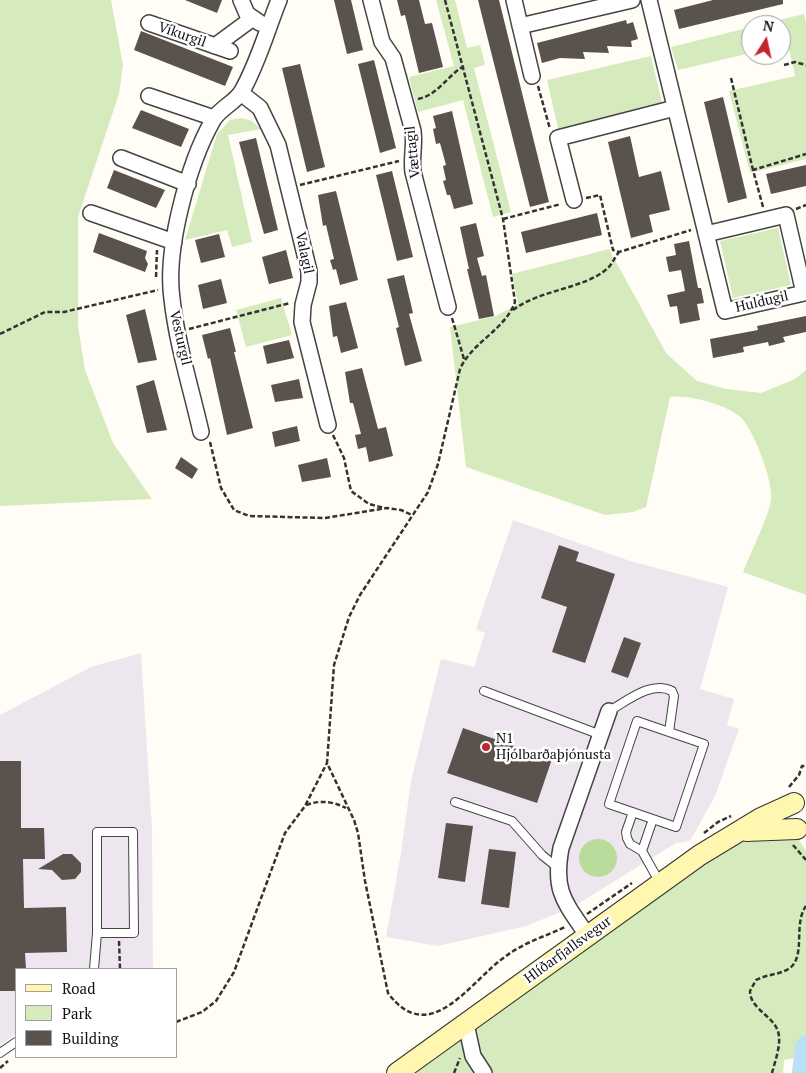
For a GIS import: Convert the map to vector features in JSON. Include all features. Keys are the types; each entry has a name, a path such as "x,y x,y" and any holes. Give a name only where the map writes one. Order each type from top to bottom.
{"main road":[{"name":"Hlíðarfjallsvegur","path":"397,1073 466,1024 582,929 656,876 700,855 738,823 761,818 795,796"},
{"path":"795,796 791,816 803,834"},
{"name":"Hlíðarfjallsvegur","path":"738,823 803,834"}],"street":[{"path":"241,0 247,14 268,27"},
{"name":"Vesturgil","path":"202,432 177,331 171,287 174,242 188,184 203,140 214,118 241,93 279,0"},
{"name":"Vættagil","path":"371,0 379,35 393,58 405,102 414,139 411,158 448,307"},
{"path":"514,0 532,76"},
{"path":"520,26 582,6 632,0"},
{"name":"Huldugil","path":"650,0 705,230 725,311 804,293 786,214 705,230"},
{"name":"Víkurgil","path":"149,23 223,49 252,18"},
{"name":"Valagil","path":"241,93 260,108 269,122 278,145 309,271 310,282 304,299 302,313 303,332 328,425"},
{"path":"149,96 214,118"},
{"path":"574,200 558,138 676,108"},
{"path":"121,158 188,184"},
{"path":"91,213 174,242"},
{"path":"582,929 562,900 558,868 561,848 610,710"},
{"path":"466,1024 473,1056 484,1073"}],"lane":[{"path":"610,710 648,690 667,688 672,691 674,696 668,732"},
{"path":"484,692 601,734"},
{"path":"637,722 668,732 704,744 676,827 609,804 637,722"},
{"path":"455,802 512,821 542,855 558,868"},
{"path":"633,812 626,832 627,838 630,844 642,851 656,876"},
{"path":"642,851 653,819"},
{"path":"94,968 97,933 96,832 133,832 134,933 97,933"},
{"path":"0,1053 15,1043"}],"path":[{"path":"445,0 464,66 502,220 515,295 512,310"},
{"path":"791,63 795,62 806,65"},
{"path":"405,102 431,95 451,73 464,66"},
{"path":"731,78 764,212"},
{"path":"753,170 806,154"},
{"path":"289,188 411,158"},
{"path":"502,220 574,200 600,195 613,250 619,252 705,230"},
{"path":"788,208 798,207"},
{"path":"178,1021 202,1012 216,1000 234,972 275,855 285,833 305,806 327,763 334,665 340,642 349,617 360,595 428,492 438,464 464,359 512,310 523,302 596,276 609,268 619,252"},
{"path":"0,334 45,312 64,312 171,287"},
{"path":"177,331 304,299"},
{"path":"448,307 464,359"},
{"path":"328,425 344,458 351,491 369,504 401,510 413,515"},
{"path":"202,432 209,438 221,488 234,510 249,516 267,518 325,518 387,508"},
{"path":"327,763 354,820 358,833 365,881 388,993 398,1007 412,1013 427,1015 446,1008 506,955 582,929 656,876"},
{"path":"795,796 794,784 802,766 806,766"},
{"path":"305,806 317,801 331,802 347,808"},
{"path":"703,833 718,822 738,823"},
{"path":"772,1073 777,1050 778,1031 770,1018 754,1004 750,991 756,980 785,971 797,961 800,949 799,928 806,906"},
{"path":"119,933 120,968"}],"shaded area":[{"path":"513,520 630,561 728,587 700,689 734,699 727,725 739,729 715,796 690,841 676,843 573,907 526,926 438,946 386,937 401,853 411,781 441,659 474,667 485,633 476,629"},
{"path":"141,653 152,829 153,968 15,968 15,1035 0,1046 0,715 91,667"}],"green space":[{"path":"0,0 111,0 123,65 119,94 78,217 78,326 85,370 113,443 152,499 0,506"},
{"path":"436,0 455,0 467,48 480,45 485,65 474,68 511,212 493,217 463,100 418,112 409,77 454,66"},
{"path":"804,14 806,23 806,159 750,173 729,91 795,76 791,58 791,17"},
{"path":"741,30 741,55 678,70 671,47"},
{"path":"651,56 663,107 559,132 547,80"},
{"path":"242,118 252,121 261,129 228,135 252,242 232,247 227,230 185,240 217,134 230,120"},
{"path":"778,228 791,285 733,298 720,241"},
{"path":"609,249 666,353 697,381 726,389 761,393 795,379 806,370 806,595 743,572 767,515 771,492 763,459 749,428 738,416 721,406 688,397 670,397 646,507 633,512 605,515 466,467 450,327 496,316 518,304 512,274"},
{"path":"281,298 292,335 246,347 236,310"},
{"path":"745,836 797,837 806,851 806,1056 784,1060 783,1073 414,1073 718,849"},
{"path":"598,839 611,845 617,858 611,871 598,877 585,871 579,858 585,845"}],"building":[{"path":"185,0 222,0 217,13"},
{"path":"334,0 351,0 363,50 347,54"},
{"path":"397,0 419,0 425,24 432,23 443,67 419,73 405,15 401,16"},
{"path":"478,0 499,0 549,202 530,207"},
{"path":"713,0 783,0 783,4 679,29 674,10"},
{"path":"626,20 627,24 633,22 638,39 631,41 632,47 607,46 609,53 583,52 585,59 560,58 542,63 537,43"},
{"path":"141,31 233,67 225,86 134,50"},
{"path":"374,60 396,148 380,153 358,64"},
{"path":"300,64 325,167 307,172 282,68"},
{"path":"723,97 747,198 728,203 704,102"},
{"path":"141,110 189,129 181,147 132,128"},
{"path":"452,111 473,204 454,209 443,181 446,180 443,166 446,165 440,143 436,144 433,129 436,128 433,116"},
{"path":"630,136 639,177 661,171 670,210 649,215 653,232 631,238 608,142"},
{"path":"256,138 278,230 264,234 239,142"},
{"path":"806,165 806,186 771,194 766,174"},
{"path":"114,170 165,190 156,208 107,188"},
{"path":"392,171 413,257 397,261 376,175"},
{"path":"336,191 358,280 340,285 336,269 333,270 330,260 334,259 326,225 323,226 318,195"},
{"path":"597,213 602,235 526,253 521,232"},
{"path":"476,223 484,256 477,258 482,276 486,275 494,316 479,319 467,269 469,269 460,227"},
{"path":"99,233 147,251 145,258 148,264 145,272 93,252"},
{"path":"219,234 225,257 201,263 195,240"},
{"path":"689,241 698,288 701,288 704,303 697,304 700,320 680,324 677,306 670,307 667,295 685,291 681,270 669,272 666,257 676,255 674,244"},
{"path":"286,250 293,278 269,284 262,257"},
{"path":"404,275 413,313 409,314 422,361 405,366 396,328 399,327 387,279"},
{"path":"221,279 227,303 203,309 198,285"},
{"path":"346,302 358,348 341,353 337,336 333,337 329,306"},
{"path":"145,309 157,360 138,363 126,315"},
{"path":"806,316 806,332 783,337 785,342 769,346 768,342 743,347 744,352 713,358 710,339 758,330 757,326"},
{"path":"230,328 253,428 227,435 210,358 208,359 202,335"},
{"path":"289,340 294,358 267,364 263,346"},
{"path":"362,368 378,429 386,427 393,456 369,462 366,447 358,449 355,435 361,434 353,403 350,403 345,372"},
{"path":"299,379 303,398 275,402 271,385"},
{"path":"154,380 167,430 147,433 136,386"},
{"path":"297,426 300,441 275,447 272,432"},
{"path":"181,457 198,469 192,479 175,468"},
{"path":"327,458 331,477 302,482 298,465"},
{"path":"559,545 579,552 576,561 615,574 585,663 552,652 567,607 541,598"},
{"path":"624,637 641,643 628,678 611,672"},
{"path":"463,728 552,759 537,803 447,773"},
{"path":"0,761 21,761 21,828 44,828 45,859 23,859 24,908 66,907 67,952 25,953 26,968 15,968 15,991 0,991"},
{"path":"446,823 473,826 465,882 438,878"},
{"path":"489,849 516,852 509,908 481,904"},
{"path":"63,854 72,854 81,863 81,872 75,879 62,880 52,870 38,869"}],"waterway":[{"path":"803,1073 806,1047"}],"place":[{"name":"N1 Hjólbarðaþjónusta","path":"486,747"}]}
